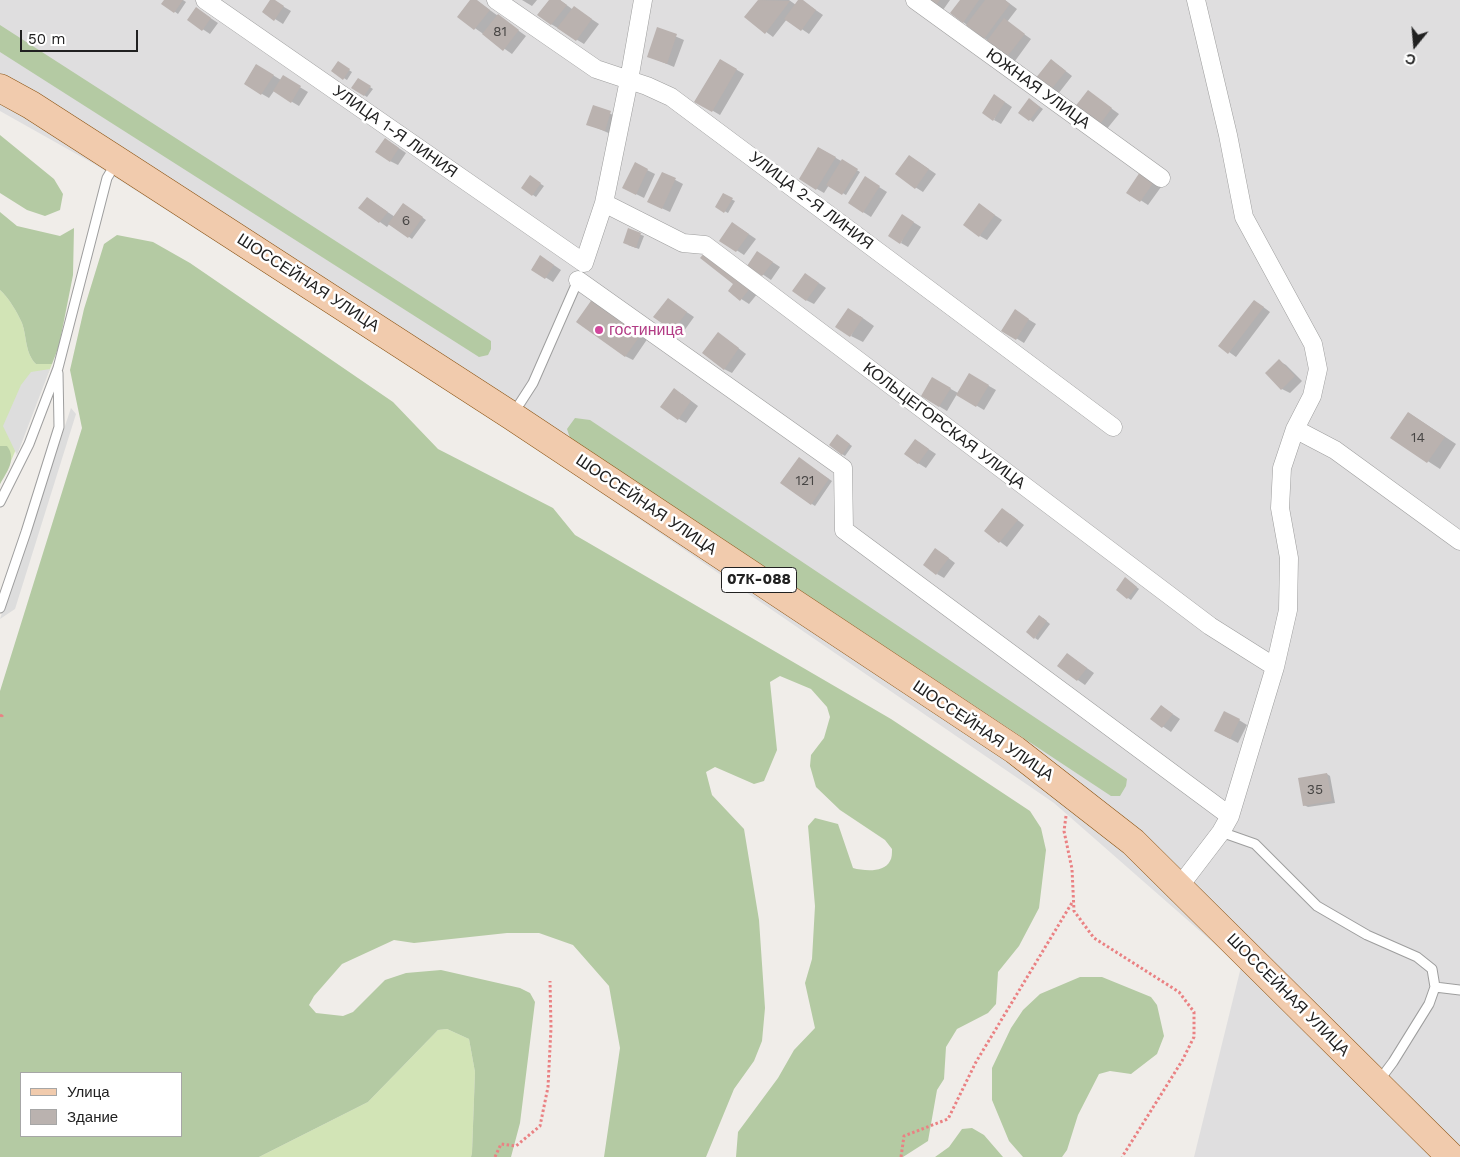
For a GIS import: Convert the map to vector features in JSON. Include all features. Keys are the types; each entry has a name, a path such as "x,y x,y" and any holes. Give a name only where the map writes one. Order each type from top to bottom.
{"main road":[{"name":"ШОССЕЙНАЯ УЛИЦА","path":"0,88 31,105 512,416 1015,750 1133,842 1451,1157"}],"street":[{"name":"УЛИЦА 1-Я ЛИНИЯ","path":"205,0 584,263"},
{"name":"УЛИЦА 2-Я ЛИНИЯ","path":"496,0 596,69 647,86 672,97 1113,427"},
{"path":"584,263 604,203 643,0"},
{"name":"ЮЖНАЯ УЛИЦА","path":"915,0 1161,178"},
{"path":"1179,887 1221,832 1230,816 1275,667 1288,610 1289,558 1280,508 1282,468 1295,429 1312,396 1318,370 1313,344 1244,217 1228,135 1196,0"},
{"name":"КОЛЬЦЕГОРСКАЯ УЛИЦА","path":"604,203 684,243 705,245 1210,626 1275,667"},
{"path":"578,280 843,468 844,530 1230,816"},
{"path":"1295,429 1335,450 1460,541"}],"lane":[{"path":"0,502 29,444 58,368 107,178 118,161"},
{"path":"512,416 533,383 584,263"},
{"path":"0,608 2,591 26,532 59,427 58,368"},
{"path":"1221,832 1255,844 1317,906 1367,935 1418,957 1432,969 1435,987 1429,1004 1377,1084"},
{"path":"1435,987 1460,990"}],"path":[{"path":"1075,796 1066,810 1064,831 1072,869 1074,911 1094,938 1179,992 1194,1012 1194,1037 1182,1061 1122,1157"},
{"path":"901,1157 904,1136 948,1119 976,1062 1073,900"},
{"path":"495,1157 501,1144 516,1146 540,1126 548,1087 551,1028 550,981"}],"shaded area":[{"path":"0,0 1460,0 1460,1157 1194,1157 1241,967 1054,803 499,423 96,165 0,111"},
{"path":"50,369 17,455 3,426 21,385 31,372"},
{"path":"71,408 76,414 15,609 0,619"}],"green space":[{"path":"0,25 491,341 491,349 488,355 479,357 0,52"},
{"path":"0,135 54,179 63,194 60,210 45,216 27,210 0,193"},
{"path":"0,212 17,226 60,236 74,228 73,275 59,346 52,364 36,364 32,360 22,323 7,297 0,290"},
{"path":"117,235 153,242 190,263 393,402 438,449 553,508 575,535 891,719 1030,811 1041,828 1046,850 1039,908 1019,946 998,972 996,1004 988,1013 957,1029 946,1047 944,1079 937,1090 928,1141 903,1157 736,1157 738,1132 778,1078 794,1050 815,1028 805,983 812,959 815,906 808,826 815,818 838,824 853,868 868,870 883,868 891,860 892,855 892,849 885,840 840,810 816,787 810,766 811,755 824,738 830,717 827,707 811,689 780,676 770,682 777,750 764,781 754,784 715,767 706,772 712,795 744,829 759,920 765,1008 762,1041 754,1061 734,1089 706,1157 604,1157 620,1048 609,986 573,945 539,933 507,933 414,943 394,940 342,964 314,996 309,1005 316,1013 343,1016 353,1012 385,980 406,973 441,970 520,988 530,993 535,1002 520,1123 511,1157 471,1157 475,1072 469,1039 447,1029 438,1030 368,1102 259,1157 0,1157 0,691 82,428 70,370 84,309 104,244"},
{"path":"0,290 7,297 22,323 32,360 36,364 52,364 0,484"},
{"path":"575,418 590,420 1127,779 1126,786 1120,796 1111,796 570,438 567,429"},
{"path":"0,446 7,446 10,451 11,461 0,484"},
{"path":"1080,977 1102,977 1151,997 1157,1005 1164,1036 1157,1054 1131,1074 1110,1071 1099,1074 1078,1115 1067,1150 1062,1157 1023,1157 1009,1141 992,1100 992,1068 1011,1028 1023,1010 1040,994"},
{"path":"447,1029 469,1039 475,1072 471,1157 259,1157 368,1102 438,1030"},
{"path":"972,1128 984,1135 1003,1157 935,1157 949,1147 962,1129"}],"building":[{"path":"164,0 183,0 174,13 161,4"},
{"path":"270,0 275,0 284,6 274,21 262,12"},
{"path":"470,0 477,0 490,10 474,30 457,17"},
{"path":"549,0 560,0 567,5 551,25 537,15"},
{"path":"758,0 790,1 765,34 744,17"},
{"path":"798,0 803,0 816,10 801,31 784,19"},
{"path":"925,0 940,0 935,7"},
{"path":"960,0 979,0 963,23 950,13"},
{"path":"985,0 1005,0 1010,4 984,39 966,25"},
{"path":"574,6 592,19 576,41 557,28"},
{"path":"196,7 211,18 202,31 187,20"},
{"path":"498,14 519,30 503,51 482,34"},
{"path":"1004,18 1025,34 1006,58 986,42"},
{"path":"657,27 677,34 667,64 647,57"},
{"path":"720,59 737,69 712,112 694,102"},
{"path":"1051,59 1066,71 1050,91 1035,79"},
{"path":"338,61 350,69 343,80 331,71"},
{"path":"256,64 274,75 261,95 244,84"},
{"path":"283,75 301,86 291,103 273,91"},
{"path":"358,78 371,86 364,96 351,88"},
{"path":"1088,90 1112,108 1098,127 1074,108"},
{"path":"994,94 1005,102 993,121 982,113"},
{"path":"1029,98 1040,107 1029,121 1018,113"},
{"path":"593,105 611,111 605,131 586,125"},
{"path":"385,138 399,148 390,162 375,152"},
{"path":"818,147 836,157 816,190 799,179"},
{"path":"909,155 929,169 915,189 895,174"},
{"path":"842,159 858,169 842,195 826,185"},
{"path":"635,162 648,169 636,195 622,188"},
{"path":"662,172 676,178 662,209 647,202"},
{"path":"1140,172 1154,182 1140,202 1126,193"},
{"path":"530,175 541,183 532,196 521,188"},
{"path":"865,176 880,186 863,213 848,203"},
{"path":"723,193 733,198 724,213 715,207"},
{"path":"367,197 388,212 379,223 358,208"},
{"path":"403,203 423,217 408,238 388,224"},
{"path":"979,203 995,215 979,237 963,225"},
{"path":"902,214 914,222 900,244 888,236"},
{"path":"732,222 749,234 736,252 719,241"},
{"path":"628,228 641,233 636,248 623,243"},
{"path":"757,251 773,262 762,276 747,266"},
{"path":"705,252 751,287 740,301 728,291 733,284 700,258"},
{"path":"540,255 554,265 545,279 531,270"},
{"path":"805,273 819,283 806,301 792,291"},
{"path":"593,298 642,333 625,357 576,322"},
{"path":"668,298 687,312 673,331 653,317"},
{"path":"1254,300 1264,307 1228,354 1218,346"},
{"path":"848,308 863,318 850,337 835,327"},
{"path":"1015,309 1029,319 1016,340 1001,331"},
{"path":"718,332 739,348 724,370 702,353"},
{"path":"1279,359 1295,376 1281,390 1265,373"},
{"path":"969,373 989,385 976,407 956,395"},
{"path":"932,377 951,388 939,407 921,396"},
{"path":"674,388 691,401 678,420 660,407"},
{"path":"1408,412 1445,437 1427,463 1390,438"},
{"path":"837,434 850,444 842,455 829,445"},
{"path":"915,439 929,449 918,464 904,454"},
{"path":"799,457 829,479 811,505 780,483"},
{"path":"1002,508 1018,520 999,543 984,531"},
{"path":"935,548 949,558 936,575 923,565"},
{"path":"1125,577 1137,587 1127,599 1116,590"},
{"path":"1039,615 1047,621 1034,639 1026,632"},
{"path":"1067,653 1087,668 1077,681 1057,666"},
{"path":"1161,705 1173,714 1162,728 1150,719"},
{"path":"1224,711 1240,719 1230,739 1214,731"},
{"path":"1327,773 1332,801 1303,806 1298,778"}],"place":[{"name":"гостиница","path":"599,330"}]}
